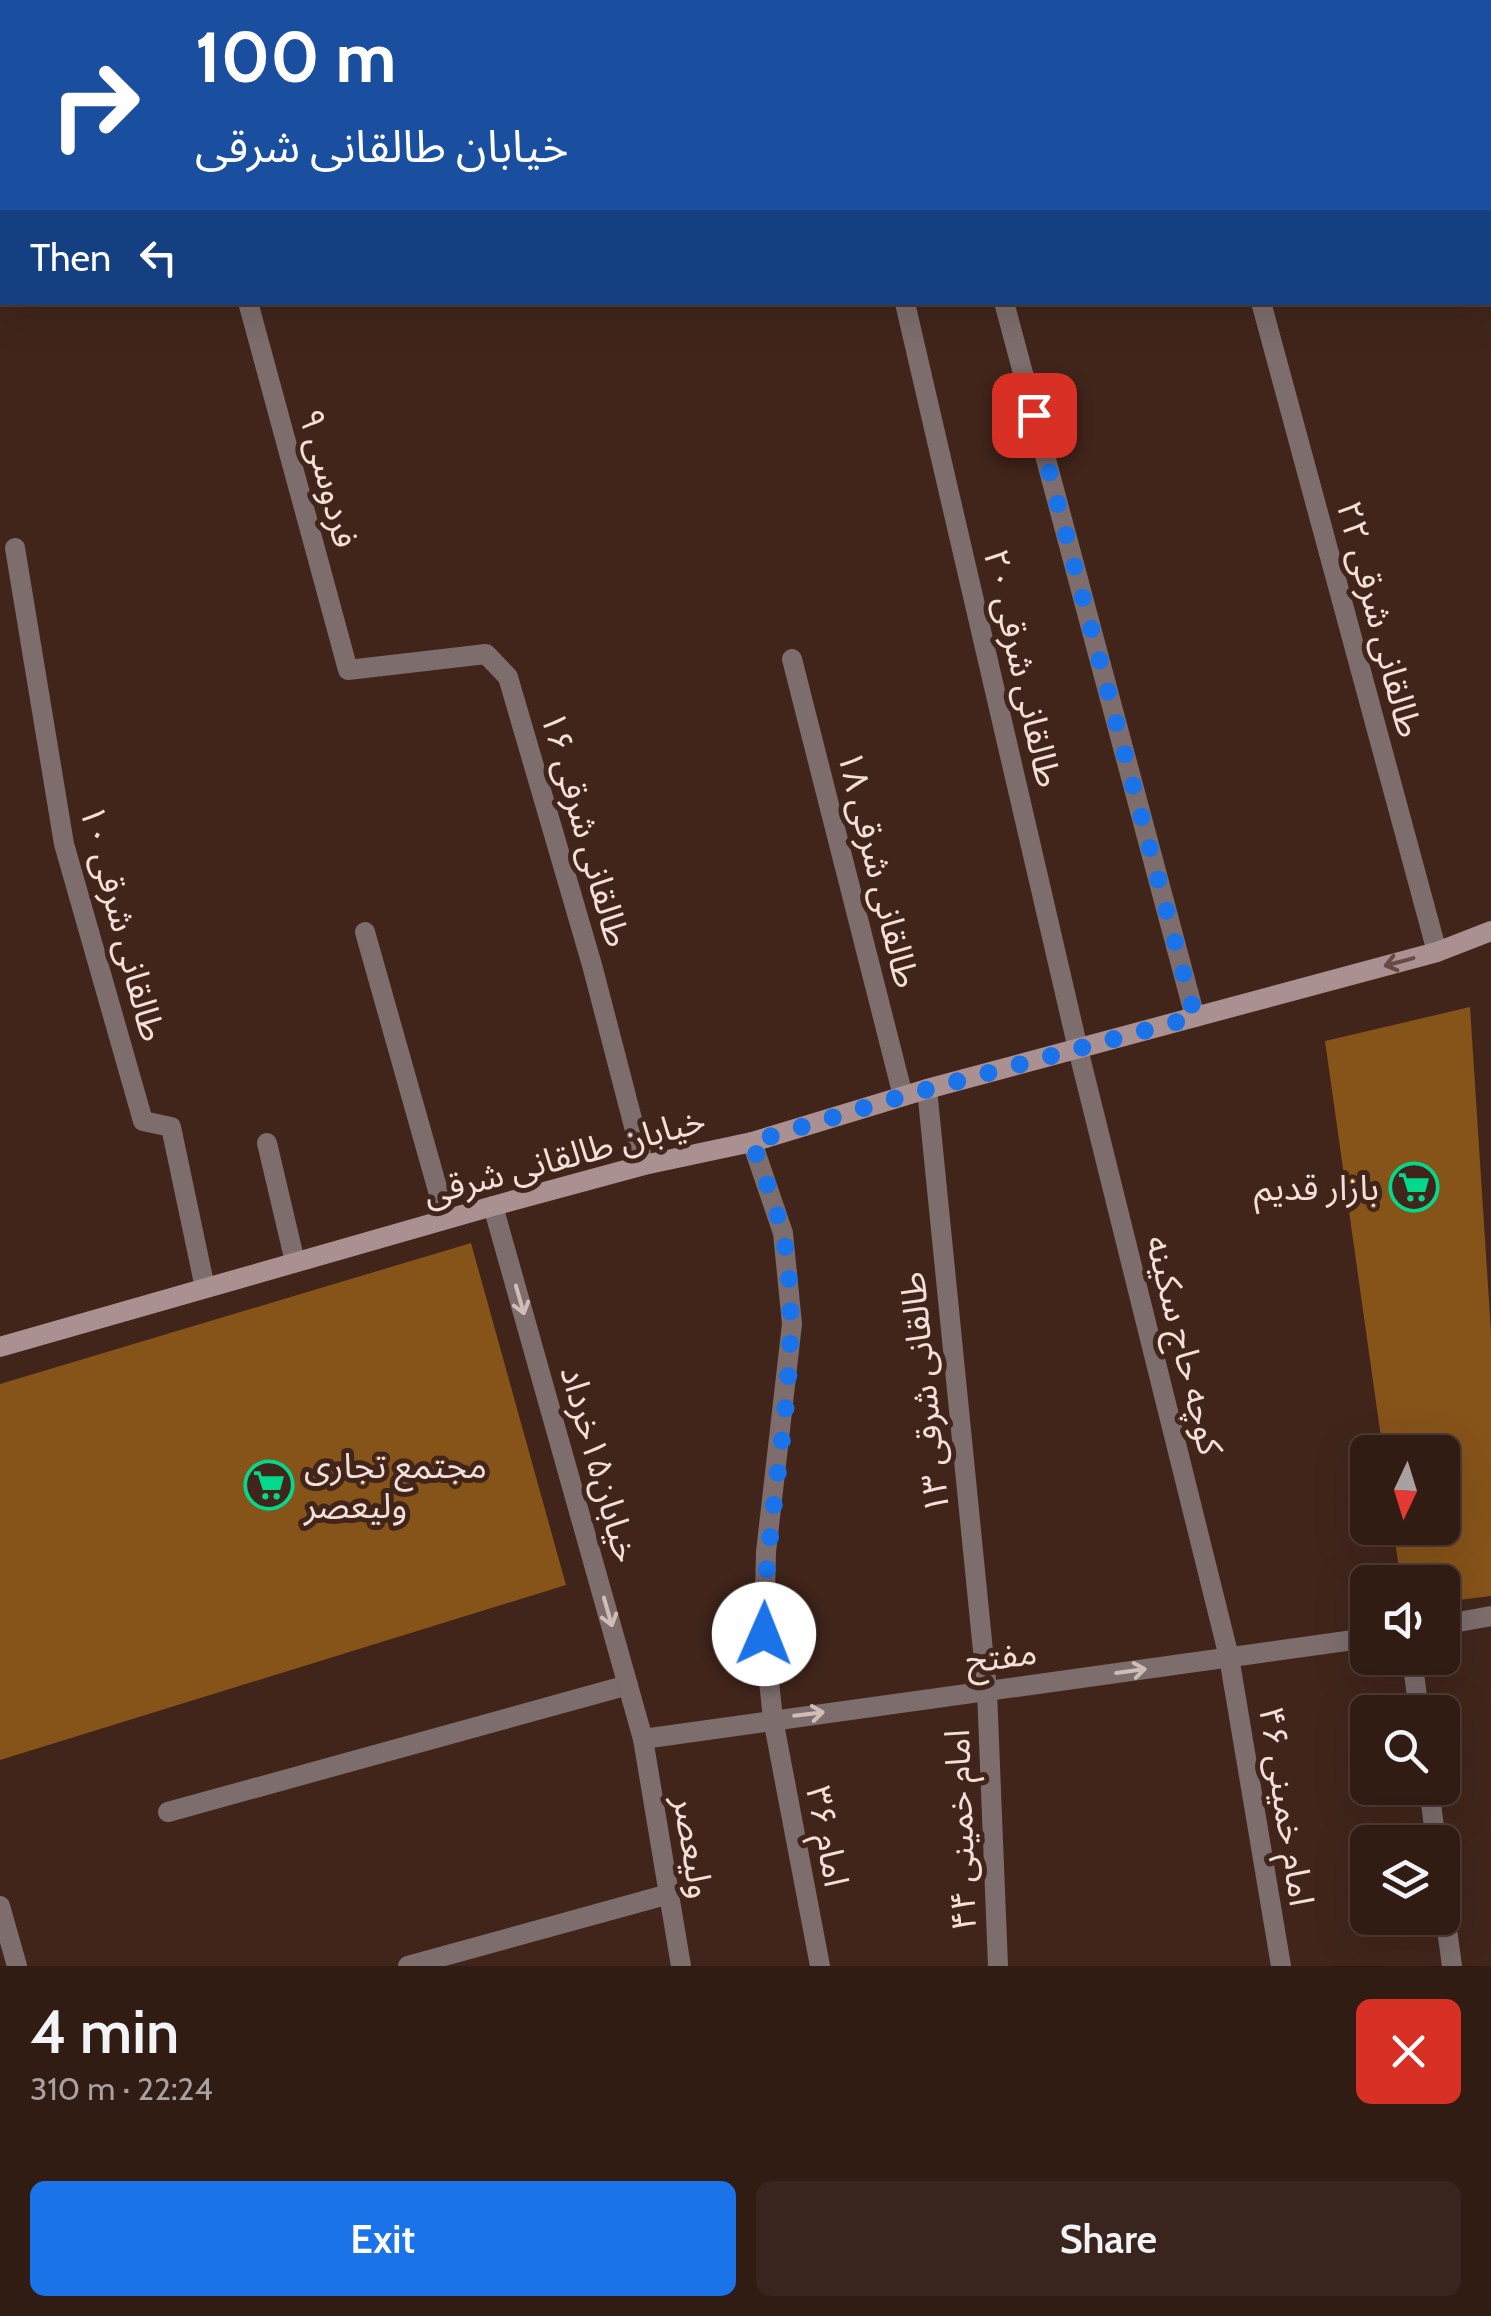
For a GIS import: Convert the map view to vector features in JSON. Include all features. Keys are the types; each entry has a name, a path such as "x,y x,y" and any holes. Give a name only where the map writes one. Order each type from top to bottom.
{"main road":[{"name":"خیابان طالقانی شرقی","path":"0,1347 493,1206 644,1165 752,1142 927,1089 1437,952 1491,931"}],"street":[{"name":"فردوسی ۹","path":"249,305 348,670"},
{"name":"طالقانی شرقی ۲۰","path":"905,305 1078,1048"},
{"path":"1005,305 1195,1017"},
{"name":"طالقانی شرقی ۲۲","path":"1262,305 1437,952"},
{"name":"طالقانی شرقی ۱۰","path":"15,548 64,844 143,1121 171,1127 205,1288"},
{"name":"طالقانی شرقی ۱۶","path":"348,670 486,654 508,677 592,965 644,1165"},
{"name":"طالقانی شرقی ۱۸","path":"792,659 903,1096"},
{"path":"365,932 446,1219"},
{"name":"کوچه حاج سکینه","path":"1078,1048 1229,1657"},
{"name":"طالقانی شرقی ۱۳","path":"927,1089 987,1691"},
{"name":"امام ۳۶","path":"752,1142 783,1233 792,1324 764,1592 764,1634 773,1719 820,1966"},
{"path":"267,1144 295,1262"},
{"name":"خیابان۱۵خرداد","path":"493,1206 643,1739"},
{"path":"1460,1622 1491,1616"},
{"name":"مفتح","path":"643,1739 1350,1640"},
{"name":"امام خمینی ۴۶","path":"1229,1657 1281,1966"},
{"path":"168,1812 628,1684"},
{"name":"امام خمینی ۴۴","path":"987,1691 998,1966"},
{"name":"ولیعصر","path":"643,1739 681,1966"},
{"path":"408,1966 669,1894"},
{"path":"0,1906 17,1966"},
{"path":"1448,1935 1452,1966"}],"building":[{"name":"بازار قدیم","path":"1470,1007 1491,1332 1491,1596 1460,1600 1460,1565 1398,1565 1396,1545 1460,1545 1460,1435 1381,1435 1325,1041"},
{"name":"مجتمع تجاری ولیعصر","path":"471,1243 566,1585 0,1760 0,1384"}],"place":[{"name":"بازار قدیم","path":"1414,1187"},
{"name":"مجتمع تجاری ولیعصر","path":"269,1485"}],"route":[{"path":"764,1634 766,1552 792,1324 783,1233 752,1142 903,1096 1195,1017 1034,415"}]}
